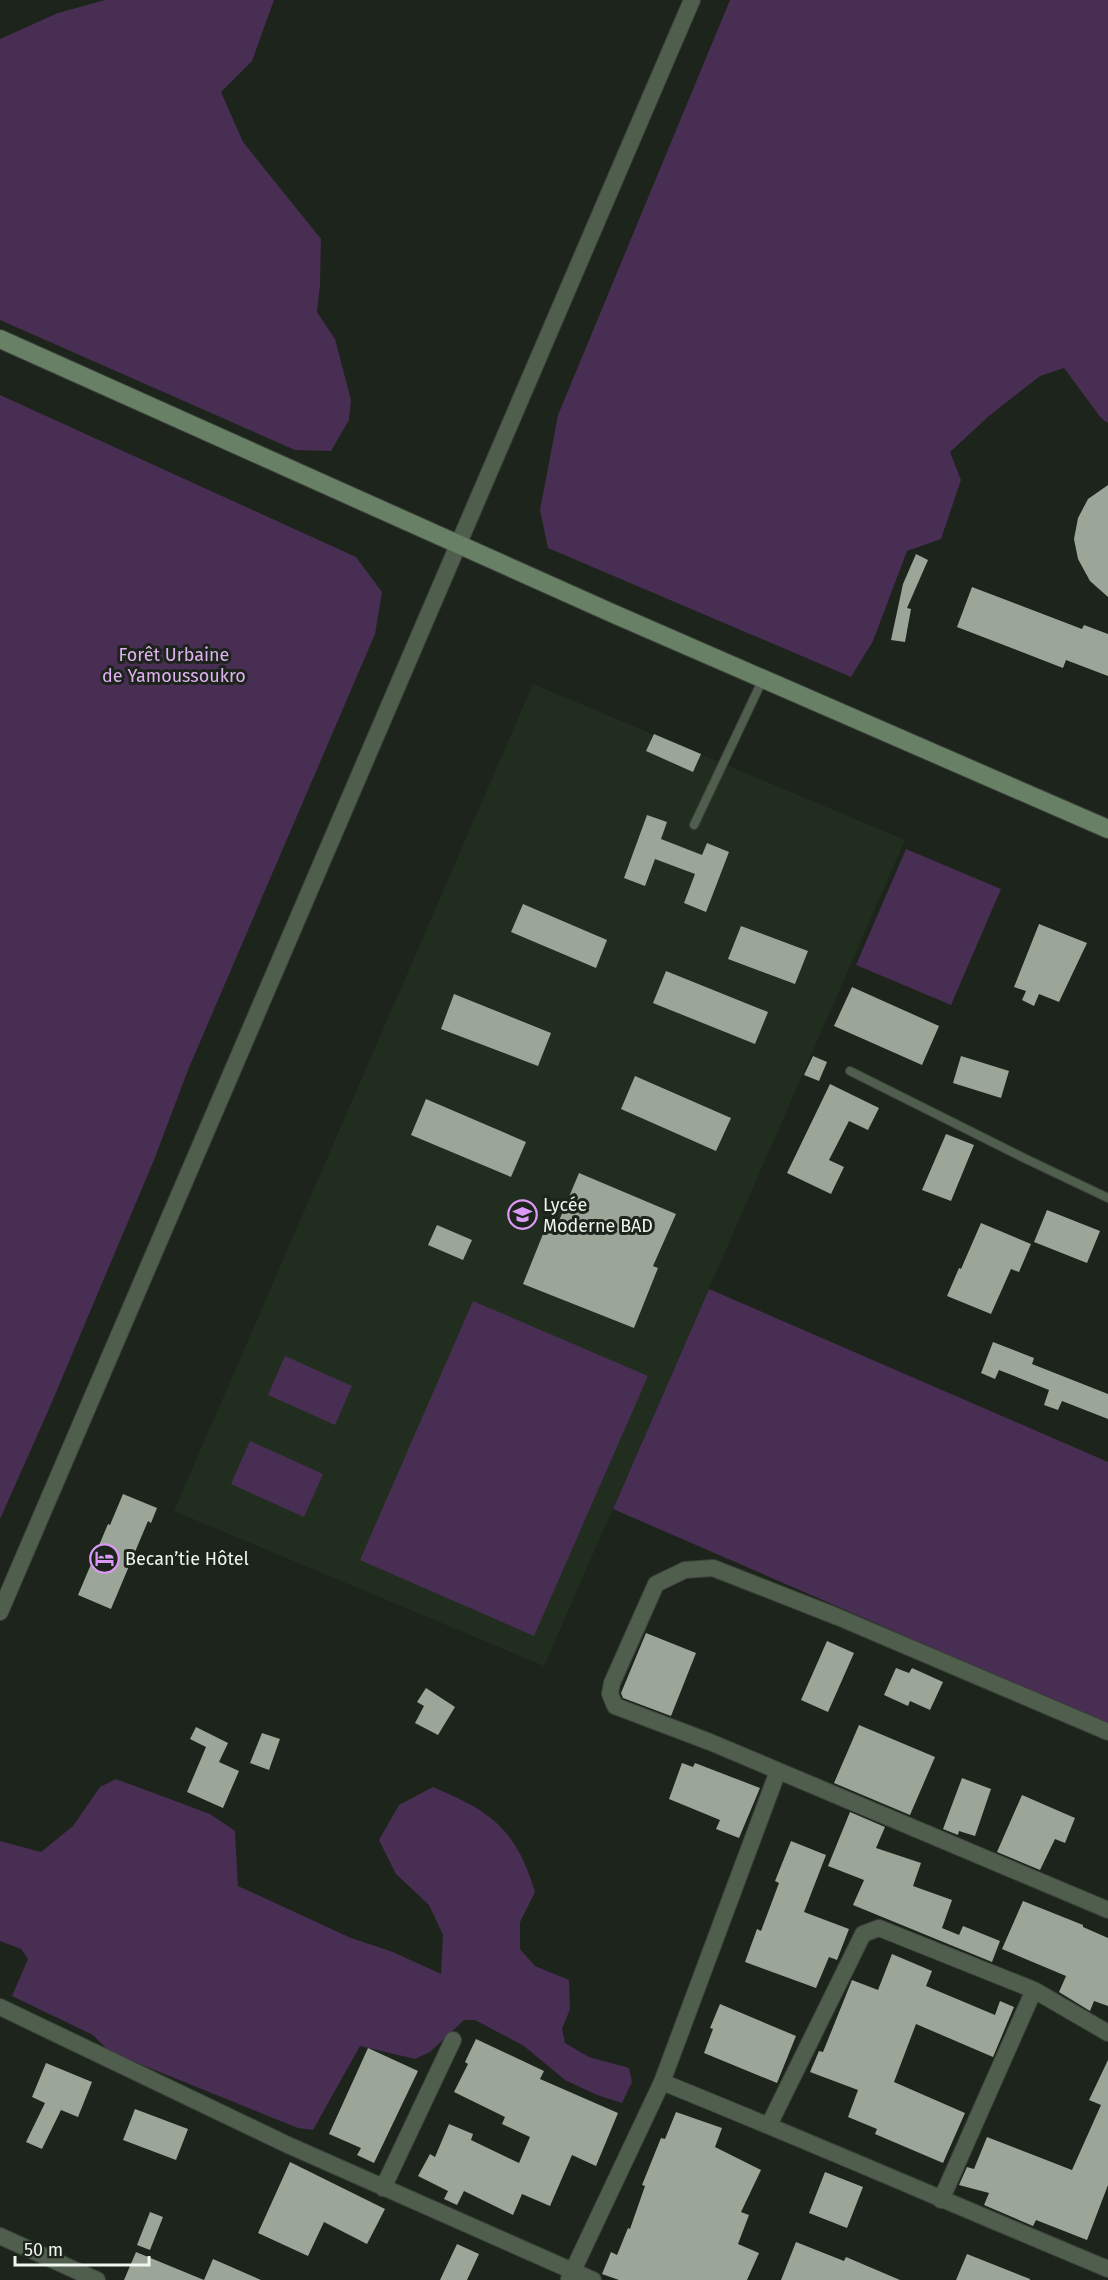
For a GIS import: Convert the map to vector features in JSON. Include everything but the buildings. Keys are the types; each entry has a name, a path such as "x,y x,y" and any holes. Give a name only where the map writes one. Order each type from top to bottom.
{"street":[{"path":"0,1612 692,0"},
{"path":"0,339 763,679 1108,829"},
{"path":"1108,1732 838,1617 712,1568 685,1570 656,1584 612,1683 610,1694 615,1706 777,1771 1108,1911"},
{"path":"570,2276 662,2082 777,1771"},
{"path":"769,2125 862,1934 879,1928 1034,1990 1108,2033"},
{"path":"941,2200 1034,1990"},
{"path":"0,2007 288,2145 570,2276 593,2280"},
{"path":"383,2188 453,2040"},
{"path":"662,2082 1108,2269"},
{"path":"0,2236 97,2280"}],"lane":[{"path":"694,825 763,679"},
{"path":"850,1071 1108,1198"}],"shaded area":[{"name":"Lycée Moderne BAD","path":"533,684 905,840 544,1666 174,1511"}],"green space":[{"path":"105,0 274,0 252,61 221,92 243,142 321,239 317,312 335,339 351,400 349,420 331,451 295,450 0,320 0,39 58,13"},
{"path":"730,0 1108,0 1108,423 1101,418 1064,368 1040,376 989,416 950,452 961,480 941,539 907,551 873,641 851,677 548,548 540,510 558,415"},
{"name":"Forêt Urbaine de Yamoussoukro","path":"0,395 356,557 382,592 375,634 188,1070 154,1160 49,1409 0,1519"},
{"path":"906,849 1001,889 951,1005 856,965"},
{"path":"709,1289 1108,1462 1108,1724 613,1509"},
{"path":"473,1301 648,1376 534,1636 360,1560"},
{"path":"285,1356 352,1386 335,1425 268,1395"},
{"path":"250,1441 323,1474 304,1517 231,1484"},
{"path":"116,1779 210,1814 235,1831 238,1886 351,1938 393,1952 441,1974 443,1935 429,1905 396,1874 379,1840 399,1805 433,1787 471,1805 499,1825 510,1838 528,1870 535,1892 520,1922 520,1949 535,1966 569,1980 570,2009 562,2029 565,2043 589,2057 629,2068 632,2082 622,2103 597,2095 565,2080 524,2046 475,2020 464,2020 430,2052 415,2059 360,2046 313,2130 298,2128 110,2052 93,2035 12,1996 28,1959 21,1949 0,1941 0,1841 41,1852 73,1826 100,1787"}],"place":[{"name":"Lycée Moderne BAD","path":"522,1215"},
{"name":"Becan’tie Hôtel","path":"104,1559"}]}
